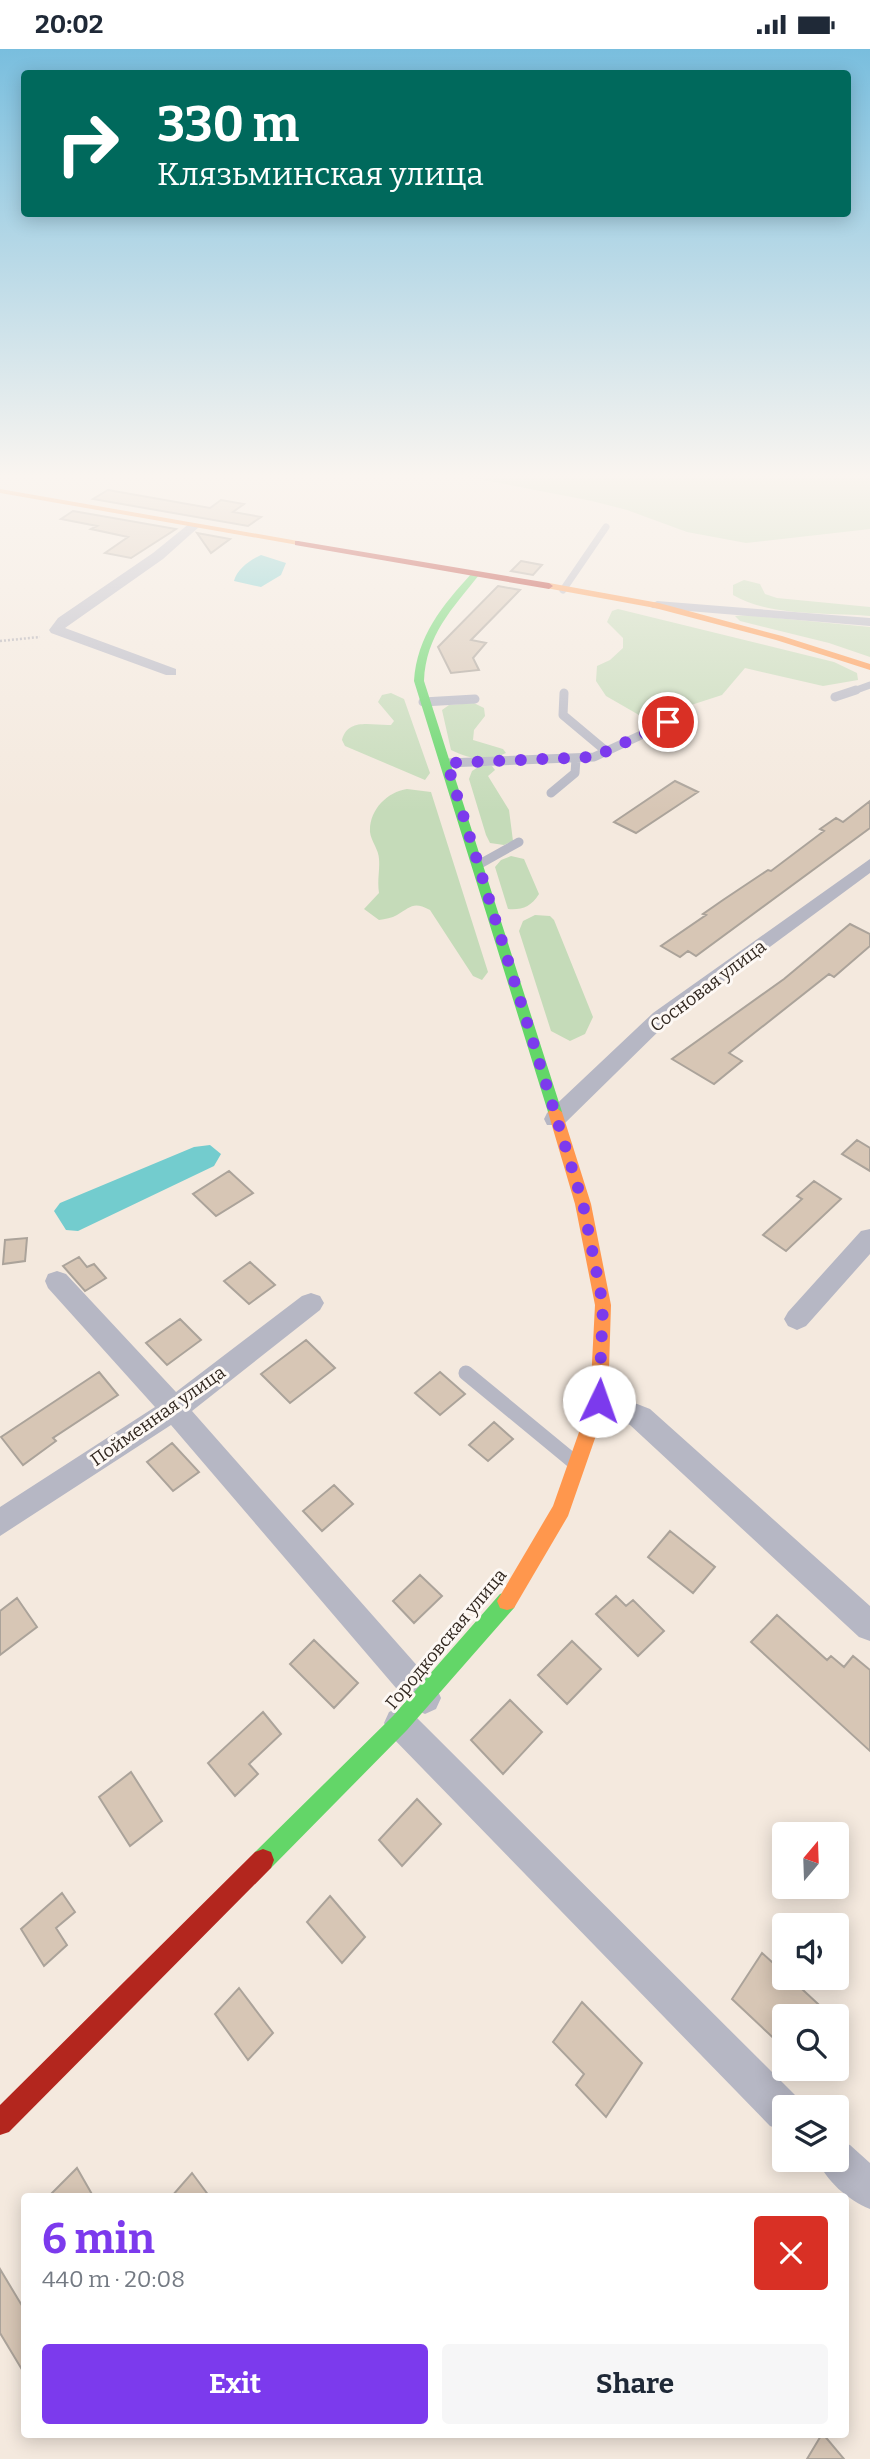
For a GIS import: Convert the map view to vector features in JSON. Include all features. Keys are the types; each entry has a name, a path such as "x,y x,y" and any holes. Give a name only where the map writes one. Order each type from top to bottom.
{"main road":[{"name":"Городковская улица","path":"0,2123 425,1698 513,1595 561,1510 599,1401 603,1305 583,1204 447,763 423,702 418,669 421,643 436,620 466,585"},
{"path":"536,585 721,617 870,667"}],"street":[{"path":"115,585 63,621 56,630 171,672"},
{"path":"721,617 870,622"},
{"name":"Сосновая улица","path":"555,1119 660,1018 870,864"},
{"path":"797,1319 870,1238"},
{"path":"57,1281 174,1409 425,1698"},
{"name":"Пойменная улица","path":"0,1523 174,1409 311,1303"},
{"path":"599,1401 640,1417 870,1626"},
{"path":"400,1723 772,2100"},
{"path":"849,2170 870,2189"}],"lane":[{"path":"563,590 566,585"},
{"path":"835,697 870,685"},
{"path":"564,693 563,715 606,751"},
{"path":"423,702 475,699"},
{"path":"447,763 594,757 684,715"},
{"path":"551,793 575,773 576,759"},
{"path":"478,865 519,842"},
{"path":"466,1373 577,1464"}],"path":[{"path":"0,641 31,640 56,630"}],"green space":[{"path":"733,585 761,585 765,594 777,598 870,607 870,616 781,610 748,602 733,595"},
{"path":"618,609 834,662 857,673 858,680 823,686 745,668 722,695 651,718 639,715 606,696 596,681 597,666 610,660 623,648 623,638 607,622 612,611"},
{"path":"735,616 870,627 870,657 829,643 740,621"},
{"path":"391,693 404,699 430,773 425,780 345,746 342,740 345,733 355,725 391,725 394,721 378,702 382,695"},
{"path":"474,703 484,708 485,716 474,730 473,740 503,749 506,753 492,758 478,758 451,750 442,710 449,705"},
{"path":"480,766 492,766 495,770 488,776 509,810 513,841 504,845 490,843 486,835 469,779 472,771"},
{"path":"407,789 431,792 488,972 482,980 473,976 430,910 412,906 395,916 379,920 364,909 379,893 379,856 370,832 370,824 376,810 386,798"},
{"path":"511,856 524,859 539,894 529,905 518,909 508,909 495,867 501,860"},
{"path":"535,915 550,916 554,920 593,1017 585,1034 570,1041 551,1031 519,931 523,921"}],"water":[{"path":"210,1145 221,1154 214,1166 78,1231 66,1230 54,1211 60,1203 194,1147"}],"building":[{"path":"498,586 520,590 471,640 486,643 473,658 479,670 451,673 438,647"},
{"path":"675,781 698,792 636,833 614,822"},
{"path":"870,801 870,828 696,956 688,951 680,957 661,946 723,900 768,870 771,871 824,831 820,829 836,818 843,822"},
{"path":"850,924 870,934 870,946 834,977 829,974 729,1053 742,1061 714,1084 672,1059 784,979"},
{"path":"857,1140 870,1148 870,1171 842,1154"},
{"path":"229,1171 253,1193 216,1216 193,1194"},
{"path":"814,1181 841,1199 786,1251 763,1235 802,1199 797,1196"},
{"path":"27,1238 25,1261 3,1264 5,1240"},
{"path":"79,1257 87,1267 94,1264 106,1278 85,1291 63,1266"},
{"path":"250,1262 275,1285 249,1304 224,1281"},
{"path":"180,1319 201,1340 167,1365 146,1343"},
{"path":"306,1340 335,1368 290,1403 261,1374"},
{"path":"99,1372 118,1395 53,1438 56,1441 23,1465 1,1437"},
{"path":"440,1372 465,1394 440,1415 415,1393"},
{"path":"494,1422 513,1439 488,1461 469,1445"},
{"path":"172,1443 199,1472 173,1491 147,1462"},
{"path":"334,1485 353,1504 322,1531 303,1511"},
{"path":"670,1531 715,1567 693,1593 648,1557"},
{"path":"420,1575 442,1596 414,1623 393,1601"},
{"path":"616,1596 626,1606 633,1600 664,1631 638,1656 596,1614"},
{"path":"17,1598 37,1627 0,1655 0,1611"},
{"path":"777,1615 827,1660 831,1656 844,1667 853,1656 870,1670 870,1751 751,1642"},
{"path":"314,1640 358,1683 334,1708 290,1664"},
{"path":"572,1641 601,1669 567,1704 538,1675"},
{"path":"510,1700 542,1732 503,1774 471,1740"},
{"path":"263,1712 281,1734 249,1764 258,1774 235,1796 208,1763"},
{"path":"131,1772 162,1821 130,1846 99,1797"},
{"path":"417,1799 441,1824 402,1866 379,1840"},
{"path":"62,1893 75,1912 56,1928 67,1945 44,1966 21,1929"},
{"path":"330,1896 365,1937 342,1963 307,1922"},
{"path":"762,1953 772,1962 772,1990 803,1990 818,2004 772,2004 772,2037 732,1999"},
{"path":"239,1988 273,2033 248,2060 215,2014"},
{"path":"582,2002 642,2063 606,2117 576,2085 584,2074 553,2042"},
{"path":"77,2168 91,2193 52,2193"},
{"path":"192,2173 207,2193 175,2193"},
{"path":"0,2269 21,2304 21,2368 0,2333"},
{"path":"820,2438 826,2438 844,2459 807,2459"}],"traffic: fast":[{"path":"466,585 444,611 429,636 423,650 419,681 555,1112"},
{"path":"263,1860 400,1723 507,1601"}],"traffic: slow":[{"path":"549,586 656,605 779,638 870,667"},
{"path":"507,1601 561,1510 599,1401 603,1305 583,1204 555,1112"}],"traffic: jam":[{"path":"0,2123 263,1860"}],"route":[{"path":"599,1401 603,1305 583,1204 447,763 594,757 668,722"}]}
